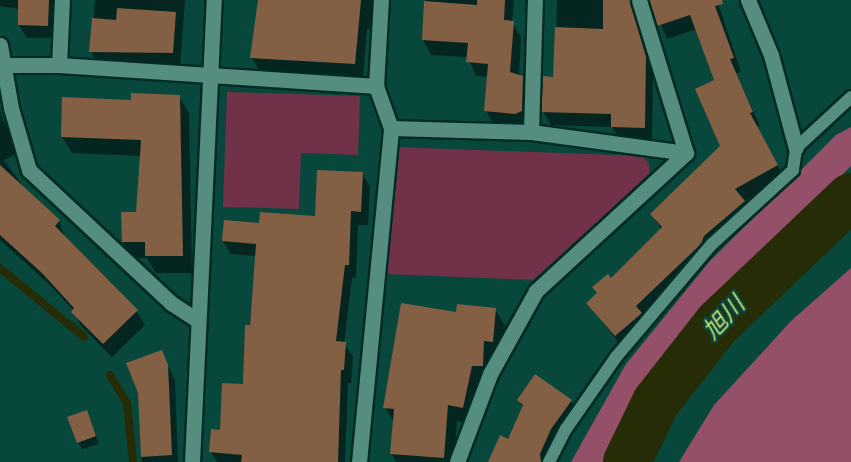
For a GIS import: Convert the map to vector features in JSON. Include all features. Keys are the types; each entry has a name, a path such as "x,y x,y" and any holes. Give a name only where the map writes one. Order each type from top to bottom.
{"street":[{"path":"59,65 62,0"},
{"path":"192,462 214,0"},
{"path":"359,462 391,128 376,86 381,0"},
{"path":"531,132 535,0"},
{"path":"639,0 686,153"},
{"path":"748,0 771,55 796,148"},
{"path":"0,45 6,65 11,108 29,170 171,303 197,320"},
{"path":"6,65 59,65 376,86"},
{"path":"391,128 531,132 686,153"},
{"path":"457,462 490,374 536,291 686,153"}],"lane":[{"path":"549,462 566,429 616,357 711,245 793,170 796,148 851,97"}],"shaded area":[{"path":"227,92 360,96 358,155 301,153 299,209 223,207"},
{"path":"851,127 851,166 725,295 642,399 609,462 571,462 626,364 709,262 836,135"},
{"path":"397,147 643,156 649,164 650,178 533,280 385,274"},
{"path":"851,268 851,462 679,462 714,405 791,321"}],"building":[{"path":"18,0 49,0 48,26 18,25"},
{"path":"258,0 361,0 355,64 250,58"},
{"path":"477,0 505,0 504,20 514,21 510,72 523,76 522,111 515,114 484,111 488,64 466,62 468,43 422,40 424,1 477,5"},
{"path":"603,0 630,0 646,57 645,128 611,127 611,114 541,112 542,76 553,77 555,27 603,29"},
{"path":"649,0 722,0 723,4 715,6 734,58 730,59 753,112 750,113 778,165 735,189 745,201 704,236 701,244 636,306 642,313 615,336 586,303 597,293 592,287 608,274 611,278 662,227 650,214 720,146 695,89 714,80 690,15 657,26"},
{"path":"117,8 176,12 173,53 89,52 92,18 116,20"},
{"path":"131,93 180,95 183,256 145,256 145,242 122,242 121,212 136,212 141,140 61,137 62,97 131,100"},
{"path":"0,165 60,220 55,226 138,310 103,344 71,312 74,308 42,273 0,235"},
{"path":"317,170 363,172 361,212 351,211 349,265 345,265 336,341 346,342 344,370 341,370 338,462 241,462 242,455 209,452 211,429 220,430 222,383 243,384 245,325 250,325 256,244 222,241 224,220 259,223 260,212 315,216"},
{"path":"401,303 456,312 457,304 496,308 493,342 484,341 483,366 472,366 463,408 448,405 444,458 390,454 394,409 383,408"},
{"path":"162,350 168,365 172,455 141,457 138,393 126,363"},
{"path":"535,374 572,400 551,429 540,454 541,462 488,462 500,435 508,439 523,405 517,400"},
{"path":"87,410 96,436 77,443 67,417"}],"waterway":[{"name":"旭川","path":"627,462 656,402 718,323 851,197"},
{"path":"0,268 84,337"},
{"path":"110,375 127,403 133,462"}]}
